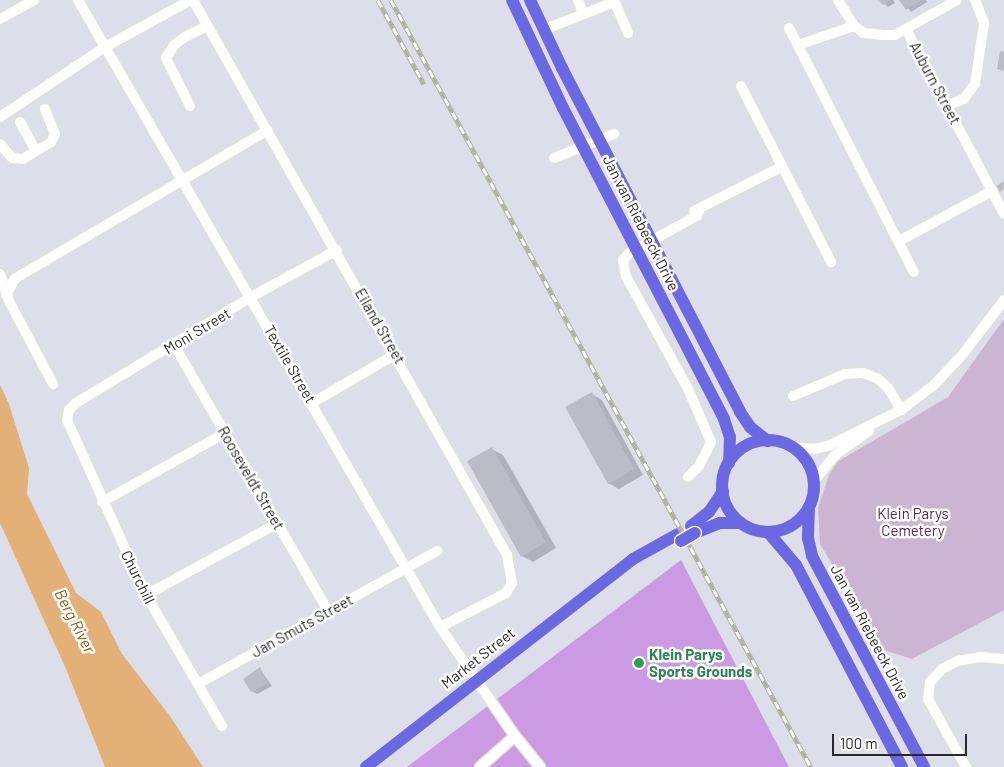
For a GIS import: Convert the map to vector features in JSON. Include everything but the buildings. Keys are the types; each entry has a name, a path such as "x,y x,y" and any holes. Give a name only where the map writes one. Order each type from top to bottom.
{"main road":[{"name":"Jan van Riebeeck Drive","path":"512,0 582,146 727,427 729,463"},
{"name":"Jan van Riebeeck Drive","path":"530,0 543,30 740,412 750,427 768,441"},
{"path":"768,532 792,525 809,507 814,481 803,456 792,447 768,441 746,447 729,463 723,491 729,509 740,523 768,532 796,565 902,767"},
{"name":"Market Street","path":"366,767 633,559 693,529 709,512 723,491"},
{"name":"Jan van Riebeeck Drive","path":"809,507 808,538 812,556 924,767"},
{"name":"Market Street","path":"693,529 720,523 740,523"}],"street":[{"path":"0,19 34,0"},
{"name":"Textile Street","path":"78,0 182,181 252,297 440,627 515,736 540,767"},
{"path":"1,115 105,46 192,0"},
{"name":"Eiland Street","path":"192,0 337,250 507,555 512,571 512,583 506,593 440,627"},
{"path":"578,0 583,14"},
{"path":"798,45 854,26 838,0"},
{"path":"906,29 957,0"},
{"path":"946,106 964,99 974,84 984,22 975,0"},
{"path":"543,30 615,1 628,33"},
{"path":"190,106 166,58 174,45 184,37 208,26"},
{"name":"Auburn Street","path":"854,26 864,33 884,35 906,29 1004,214"},
{"path":"789,28 914,272"},
{"path":"740,86 831,262"},
{"path":"0,144 16,159 36,151 51,142 56,134 45,109"},
{"path":"20,122 36,151"},
{"path":"6,295 15,279 268,130"},
{"path":"554,158 614,134"},
{"path":"688,477 699,466 711,442 688,389 626,276 623,260 650,237 781,167"},
{"path":"898,241 992,191"},
{"name":"Moni Street","path":"67,420 69,410 76,402 252,297 337,250"},
{"path":"0,274 6,295 53,384"},
{"path":"792,447 824,448 875,425 901,410 934,385 958,360 1004,300"},
{"name":"Rooseveldt Street","path":"174,345 328,611"},
{"path":"312,403 396,354"},
{"path":"793,396 845,374 863,373 876,378 888,388 901,410"},
{"name":"Churchill","path":"67,420 102,502 146,595 222,726"},
{"path":"814,481 835,455 875,425"},
{"path":"102,502 225,433"},
{"path":"146,595 278,523"},
{"name":"Jan Smuts Street","path":"198,684 405,567 437,551"},
{"path":"966,767 928,699 930,682 942,669 958,661 980,657 1004,659"},
{"path":"480,767 515,736"}],"green space":[{"name":"Klein Parys Cemetery","path":"1004,319 1004,610 912,659 884,650 820,544 818,508 829,475 837,462 948,397"}],"shaded area":[{"name":"Klein Parys Sports Grounds","path":"681,560 789,767 407,767"}],"water":[{"name":"Berg River","path":"0,385 9,404 29,468 27,494 76,593 101,612 122,654 170,716 203,767 105,767 66,669 0,523"}],"railway":[{"path":"378,0 424,84"},
{"path":"391,0 811,767"}],"place":[{"name":"Klein Parys Sports Grounds","path":"639,663"}]}
